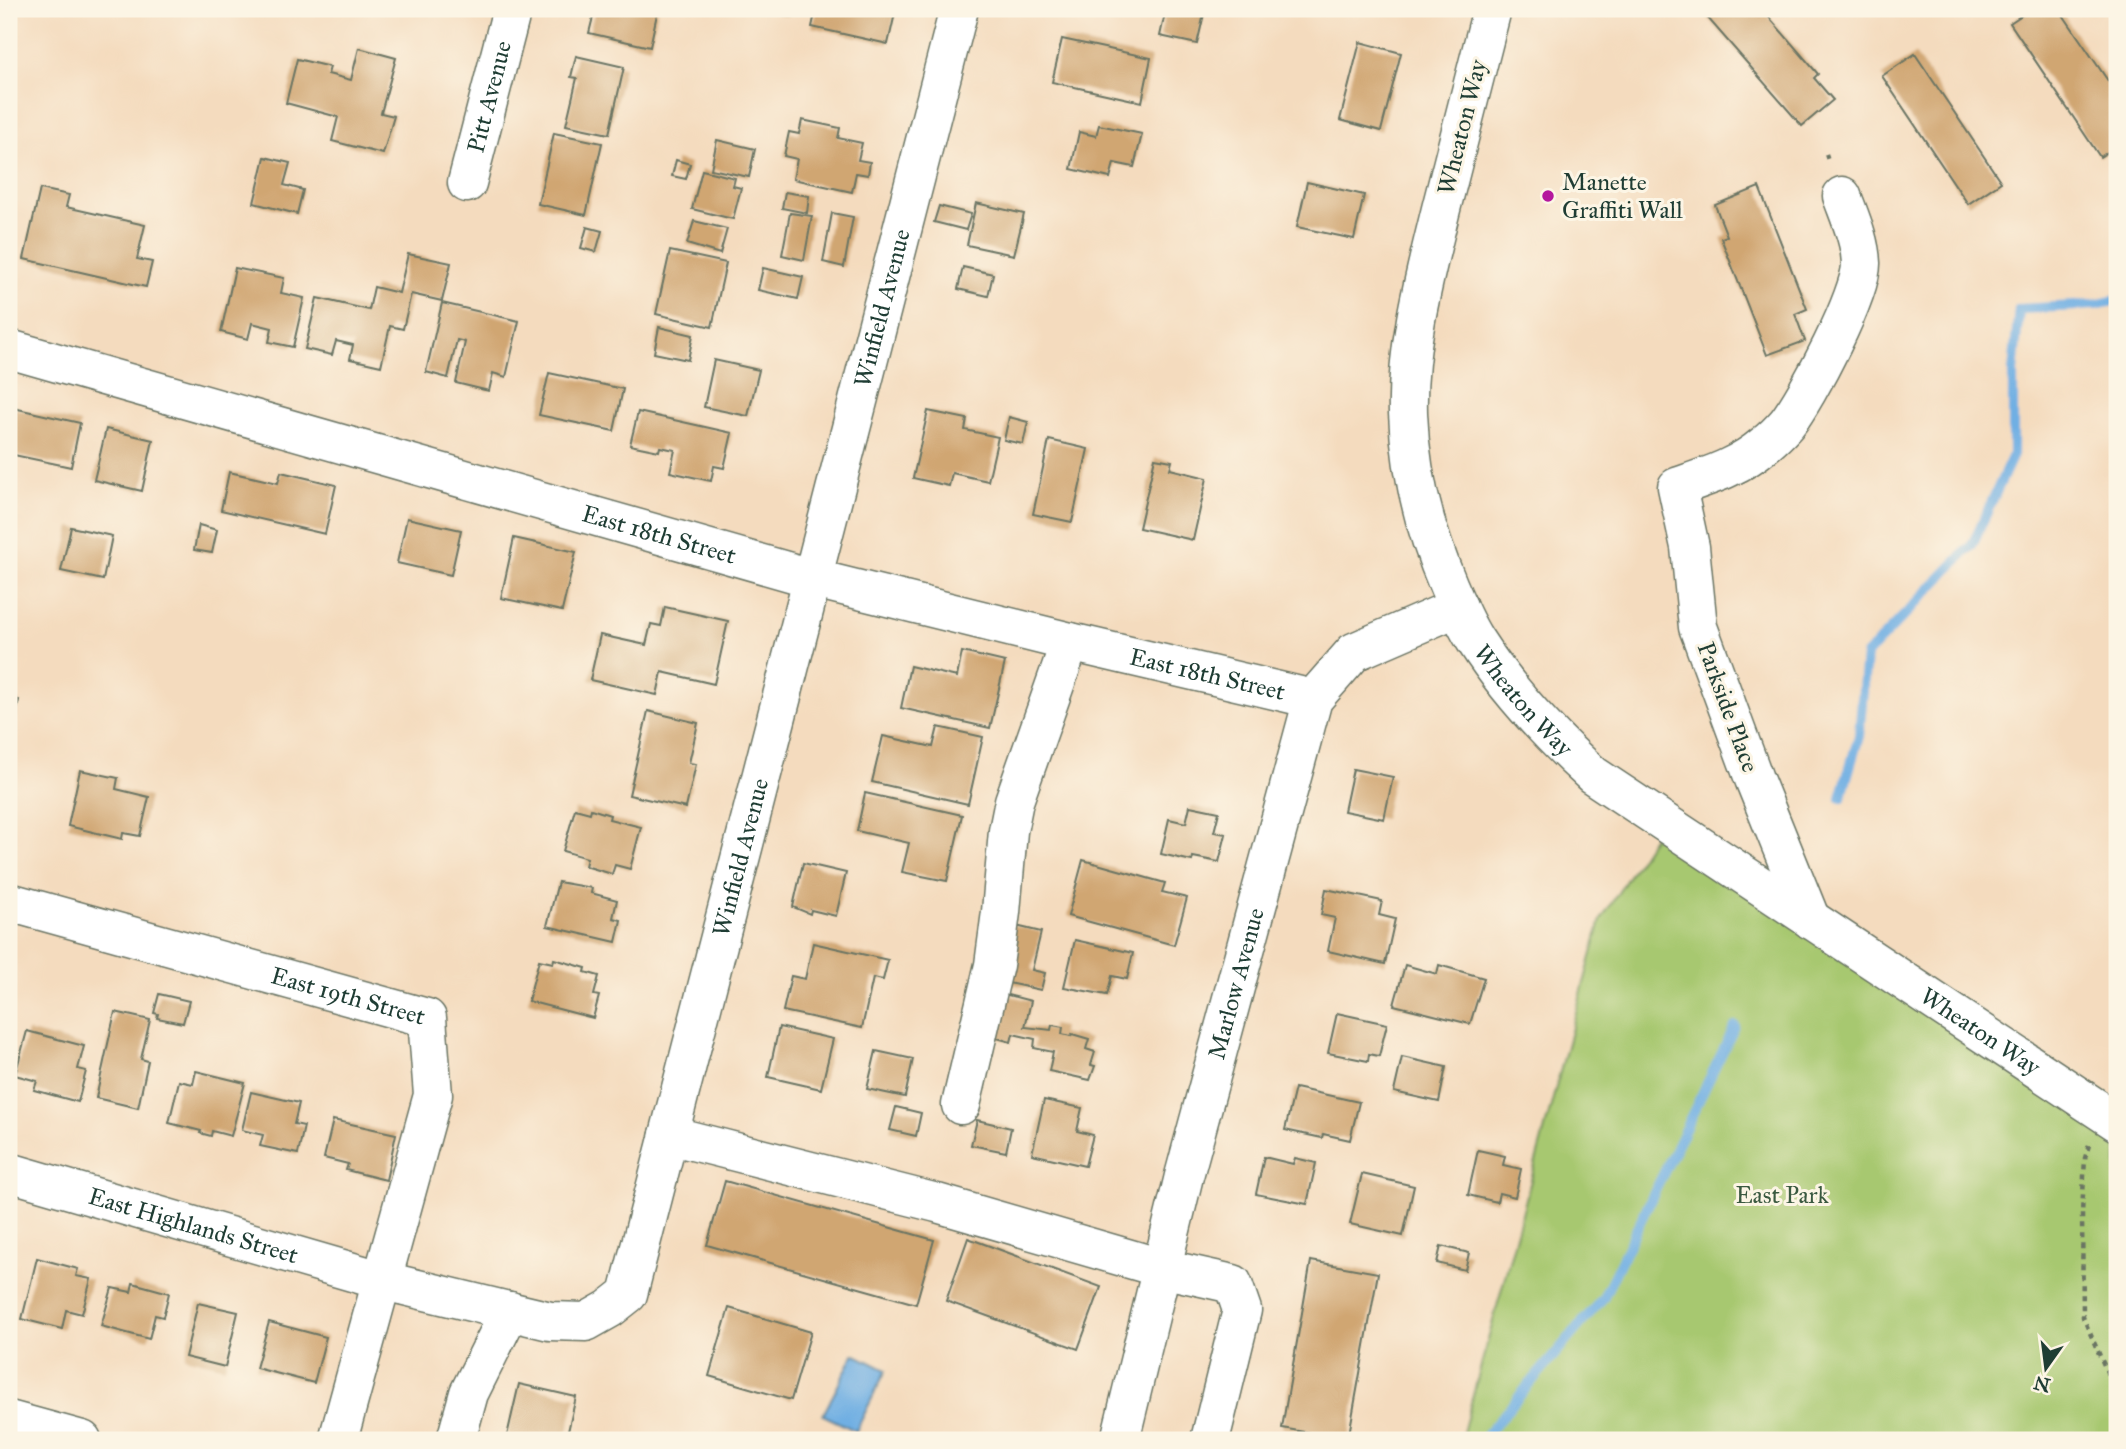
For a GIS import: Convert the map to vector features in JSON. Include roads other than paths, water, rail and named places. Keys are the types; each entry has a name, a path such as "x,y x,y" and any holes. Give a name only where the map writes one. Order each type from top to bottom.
{"street":[{"name":"Pitt Avenue","path":"467,183 512,9"},
{"name":"Winfield Avenue","path":"380,1280 550,1321 586,1322 628,1294 959,9"},
{"name":"Wheaton Way","path":"1492,9 1426,272 1418,311 1408,413 1416,493 1424,526 1475,640 1517,696 1565,750 1593,775 1811,919 2104,1132"},
{"name":"Parkside Place","path":"1811,919 1698,627 1693,568 1677,487 1737,464 1764,446 1787,422 1811,382 1858,288 1861,264 1858,245 1842,196"},
{"name":"East 18th Street","path":"9,349 811,578 1313,699"},
{"name":"Marlow Avenue","path":"1120,1440 1184,1176 1313,699 1354,652 1458,607"},
{"path":"961,1105 994,965 1008,831 1014,801 1070,642"},
{"name":"East 19th Street","path":"9,902 427,1018 433,1095 380,1280"},
{"path":"669,1135 937,1203 1161,1268 1233,1284 1242,1310 1210,1440"},
{"name":"East Highlands Street","path":"9,1172 380,1280"},
{"path":"338,1440 380,1280"},
{"path":"456,1440 469,1392 510,1311"},
{"path":"9,1420 82,1440"}],"water":[{"path":"854,1354 886,1370 856,1431 823,1415"}],"waterway":[{"path":"1841,798 1859,736 1866,655 1972,545 2013,455 2013,372 2019,309 2095,305 2117,300"},
{"path":"1482,1440 1603,1298 1735,1026"}],"place":[{"name":"Manette Graffiti Wall","path":"1548,196"}],"park label":[{"name":"East Park","path":"1782,1195"}]}
